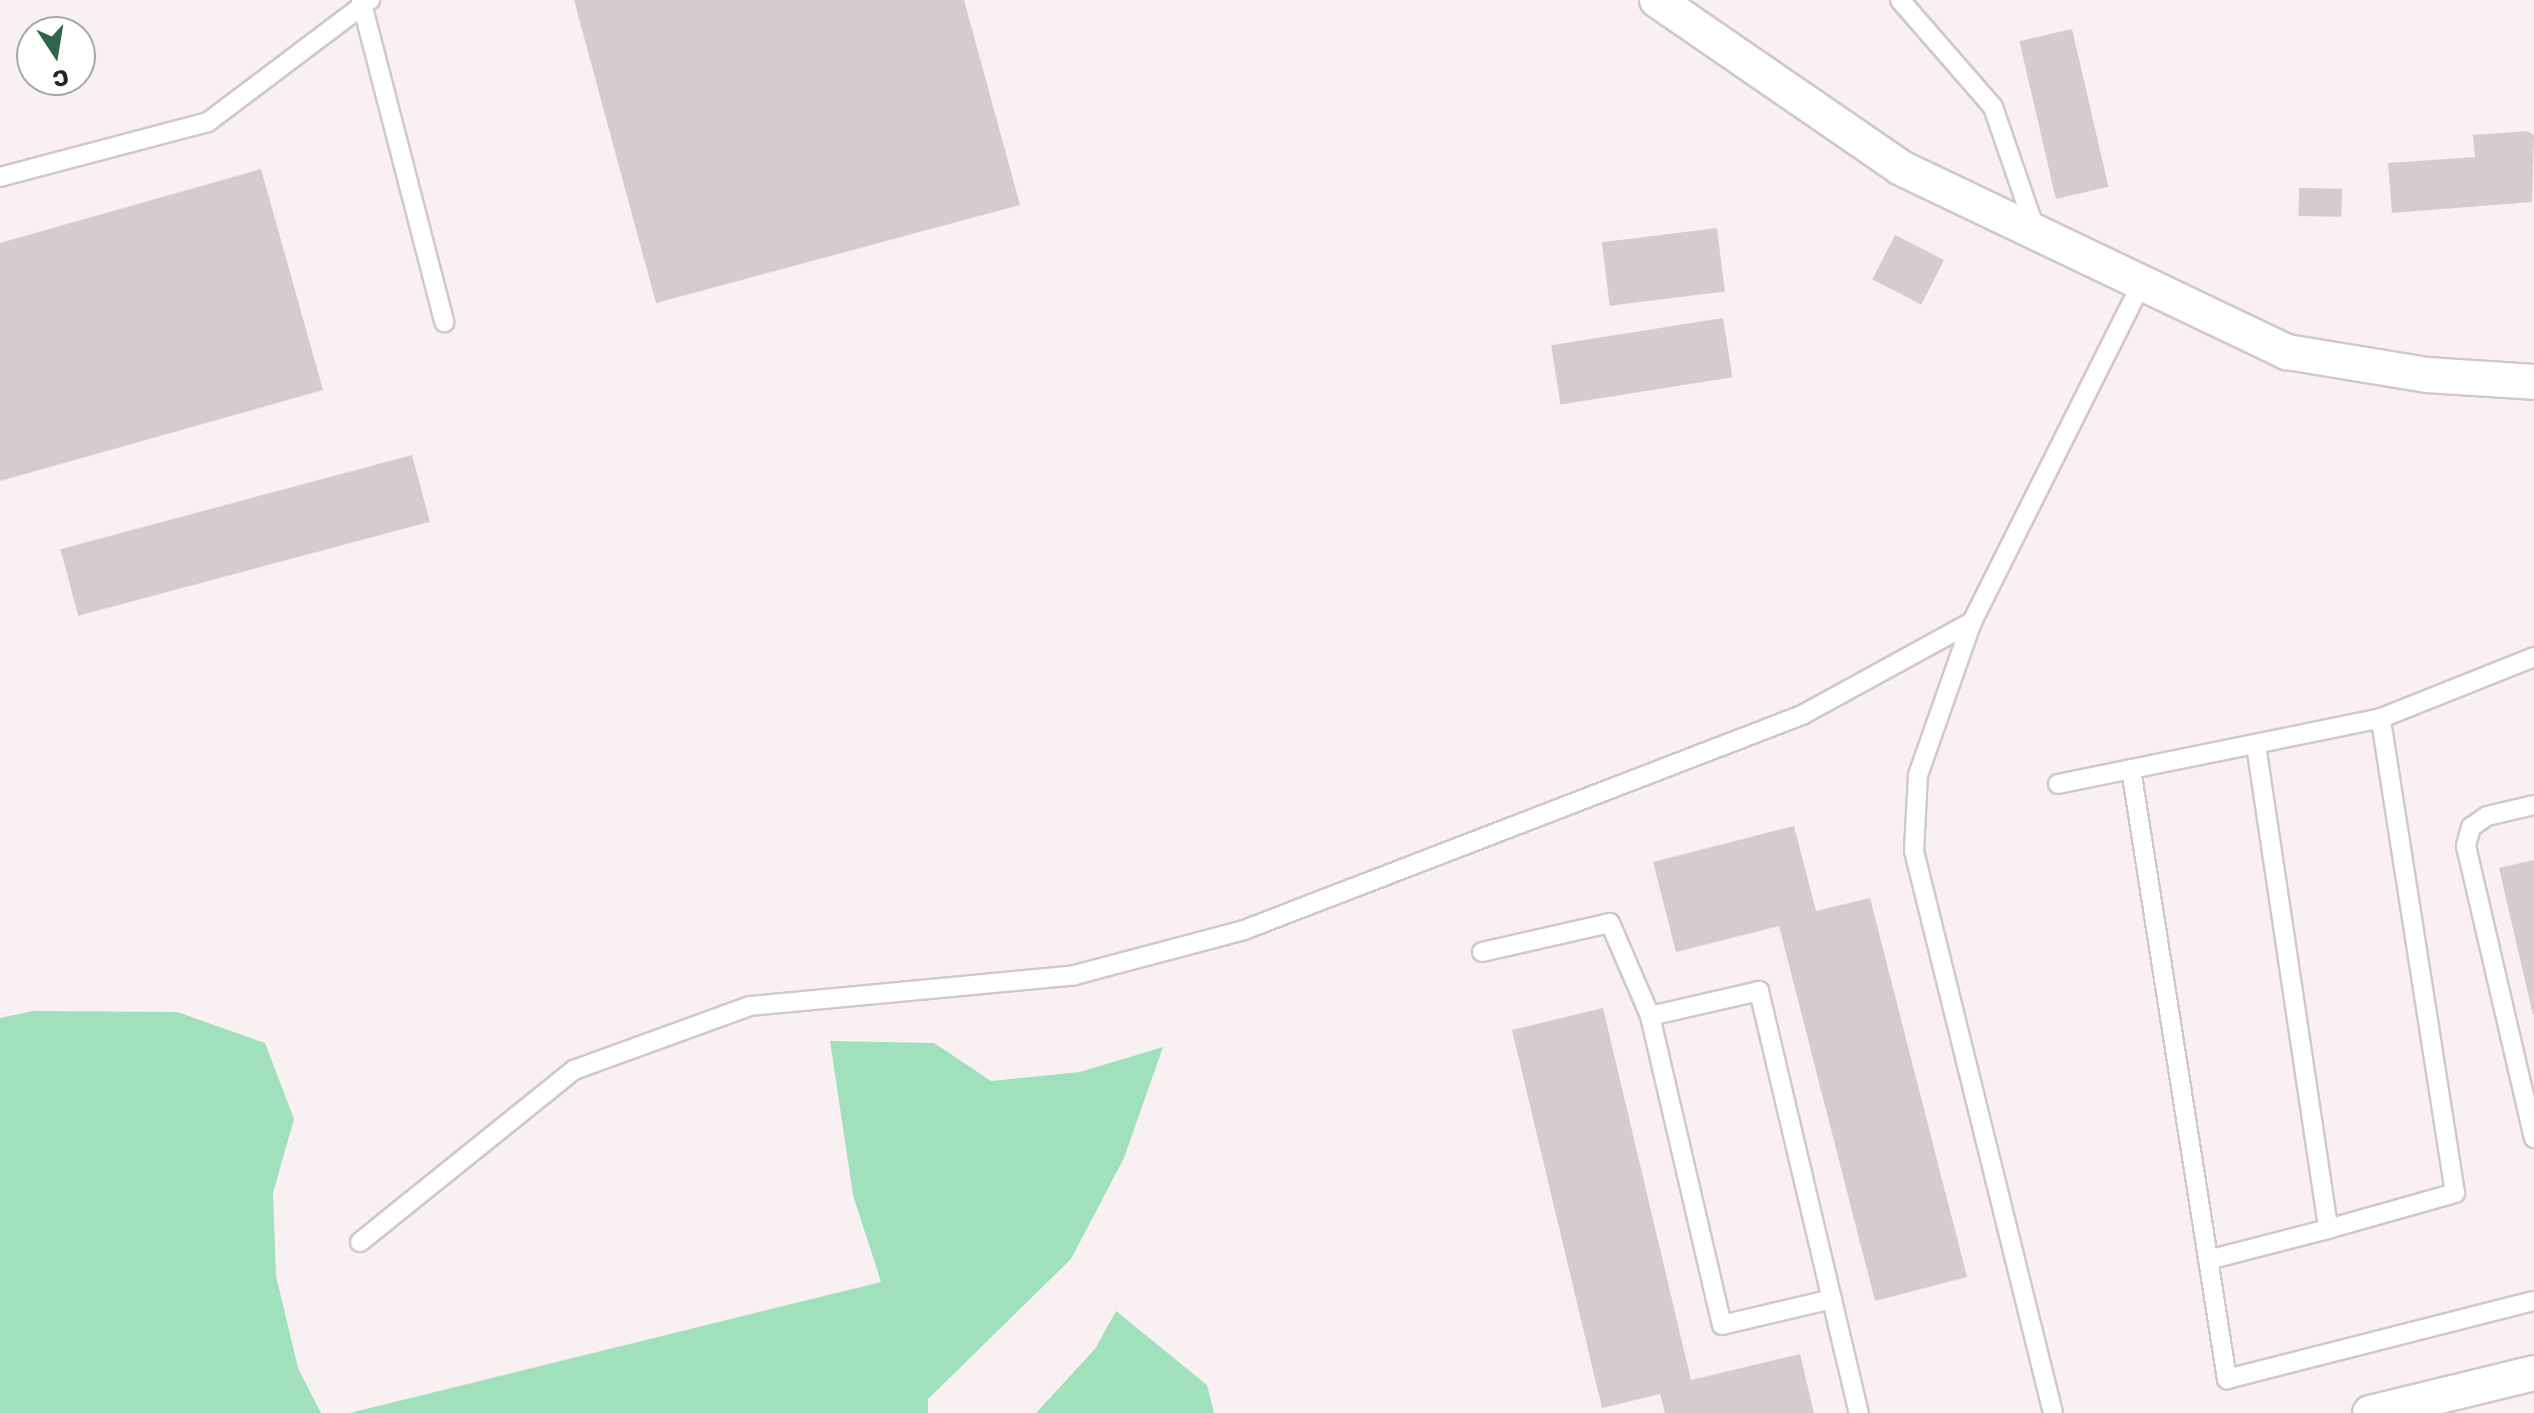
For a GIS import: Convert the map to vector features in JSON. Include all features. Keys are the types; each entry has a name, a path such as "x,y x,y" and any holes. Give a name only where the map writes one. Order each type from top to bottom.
{"street":[{"path":"1657,0 1901,168 2287,352 2427,375 2534,382"},
{"path":"2370,1413 2411,1408 2534,1373"}],"lane":[{"path":"1900,0 1993,107 2036,232"},
{"path":"0,177 208,122 364,2 444,322"},
{"path":"2053,1413 1914,851 1918,775 1972,622 2142,283"},
{"path":"360,1242 574,1070 750,1006 1075,975 1244,930 1802,715 1972,622"},
{"path":"2058,784 2381,718 2534,657"},
{"path":"2208,1260 2455,1193 2381,718"},
{"path":"2256,745 2328,1229"},
{"path":"2131,769 2227,1379 2534,1301"},
{"path":"2534,805 2487,816 2471,827 2466,846 2534,1138"},
{"path":"1482,952 1610,923 1650,1016 1722,1325 1832,1299"},
{"path":"1650,1016 1759,991 1859,1413"}],"green space":[{"path":"33,1011 177,1012 265,1043 294,1119 273,1193 276,1276 298,1368 321,1413 0,1413 0,1018"},
{"path":"830,1041 934,1043 991,1081 1080,1072 1163,1047 1124,1158 1071,1259 928,1399 928,1413 350,1413 881,1282 853,1195"},
{"path":"1116,1311 1207,1385 1214,1413 1036,1413 1095,1349"}],"building":[{"path":"574,0 964,0 1020,205 656,303"},
{"path":"2072,29 2108,187 2056,199 2019,41"},
{"path":"2527,131 2534,135 2532,202 2392,213 2388,163 2475,157 2473,135"},
{"path":"261,169 323,390 0,481 0,243"},
{"path":"2299,188 2342,189 2342,217 2299,216"},
{"path":"1717,228 1725,292 1610,306 1602,242"},
{"path":"1895,235 1944,260 1921,305 1872,280"},
{"path":"1723,318 1732,377 1561,404 1551,345"},
{"path":"412,455 430,522 78,616 60,549"},
{"path":"1794,826 1816,911 1870,898 1967,1277 1875,1301 1779,926 1676,952 1653,862"},
{"path":"2534,860 2534,1014 2533,1015 2499,868"},
{"path":"1603,1008 1691,1380 1800,1354 1814,1413 1665,1413 1660,1394 1602,1408 1512,1030"}]}
